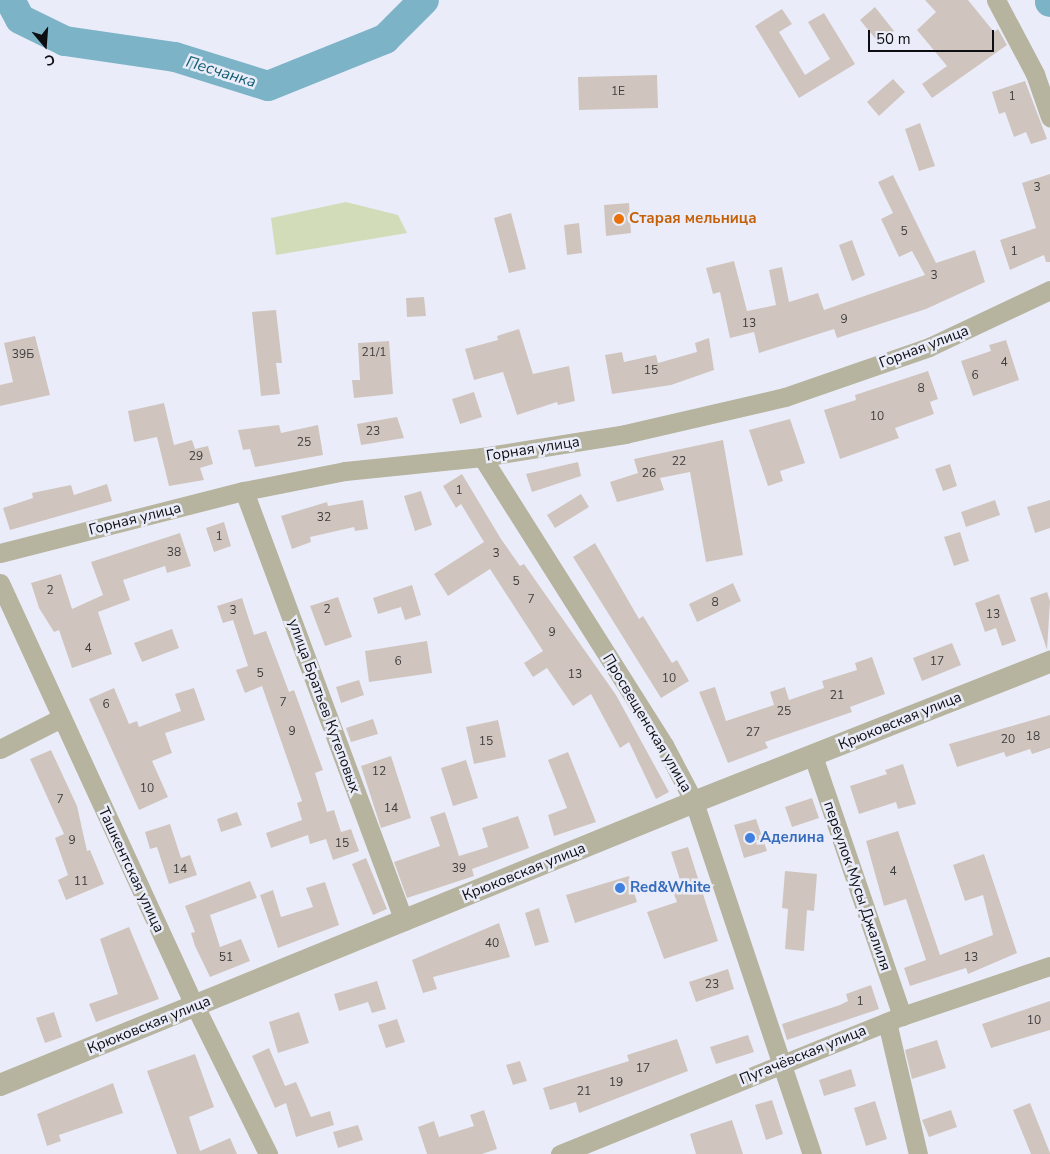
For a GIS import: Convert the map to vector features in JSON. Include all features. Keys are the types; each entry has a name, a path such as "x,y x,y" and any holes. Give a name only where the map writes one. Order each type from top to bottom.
{"street":[{"path":"996,0 1035,74 1050,117"},
{"name":"Горная улица","path":"0,553 244,491 345,471 482,457 625,434 785,397 929,347 1050,290"},
{"name":"Просвещенская улица","path":"482,457 664,745 694,802 779,1064 812,1154"},
{"name":"улица Братьев Кутеповых","path":"244,491 404,921"},
{"name":"Ташкентская улица","path":"0,582 195,1006 268,1154"},
{"name":"Крюковская улица","path":"0,1085 694,802 1050,662"},
{"path":"0,749 61,718"},
{"name":"переулок Мусы Джалиля","path":"813,756 895,1019 918,1154"},
{"name":"Пугачёвская улица","path":"560,1154 779,1064 895,1019 1050,966"}],"green space":[{"path":"346,202 398,215 407,233 276,255 271,218"}],"building":[{"path":"925,0 968,0 994,32 998,29 1007,45 932,98 922,84 947,66 917,30 936,12"},
{"path":"875,7 894,31 879,43 860,20"},
{"path":"782,9 792,24 779,32 805,75 830,59 808,22 824,13 855,64 799,98 755,26"},
{"path":"657,75 658,108 579,110 578,77"},
{"path":"893,79 905,92 879,116 867,102"},
{"path":"1025,81 1047,139 1031,144 1026,132 1014,137 1005,112 999,114 992,92"},
{"path":"920,123 935,166 919,171 905,129"},
{"path":"1050,174 1050,262 1046,262 1044,255 1010,270 1000,240 1036,228 1022,183"},
{"path":"893,175 936,263 975,250 985,282 926,309 837,338 834,329 759,353 754,332 730,338 720,292 713,294 706,268 734,261 747,311 776,305 769,270 782,267 789,302 818,293 824,310 925,275 912,251 899,257 881,219 893,213 878,182"},
{"path":"629,203 631,233 606,236 604,205"},
{"path":"511,213 526,269 509,273 494,218"},
{"path":"579,223 582,253 567,255 564,225"},
{"path":"852,240 865,275 852,281 839,245"},
{"path":"424,297 426,316 407,317 406,298"},
{"path":"276,310 282,363 276,363 280,394 261,396 252,312"},
{"path":"519,329 533,374 569,366 575,401 558,405 557,402 517,415 503,372 474,380 465,349 498,340 497,336"},
{"path":"35,336 50,395 0,406 0,385 13,382 4,343"},
{"path":"709,338 714,370 671,385 612,394 605,355 622,352 624,362 656,355 658,363 697,352 695,343"},
{"path":"1006,340 1019,380 973,396 961,361 991,351 989,345"},
{"path":"389,341 393,394 354,398 352,380 360,380 358,343"},
{"path":"928,371 938,399 930,402 934,414 895,428 899,438 840,459 824,410 856,400 855,395"},
{"path":"474,392 482,417 460,424 452,399"},
{"path":"164,403 174,445 192,440 195,449 208,446 213,464 200,468 204,480 169,486 157,437 134,442 128,411"},
{"path":"397,417 404,438 361,445 357,424"},
{"path":"790,419 805,463 780,471 783,481 768,486 749,430"},
{"path":"279,425 281,433 318,425 323,455 255,467 250,449 243,450 238,430"},
{"path":"723,440 743,555 706,562 690,472 660,478 664,490 617,502 610,482 638,473 634,459"},
{"path":"578,462 581,476 532,492 526,474"},
{"path":"950,464 957,486 943,491 935,469"},
{"path":"462,474 501,539 520,566 524,564 616,695 669,792 656,799 629,742 620,748 591,694 573,706 547,668 533,677 524,663 543,651 490,569 448,596 434,574 484,542 461,504 456,508 443,486"},
{"path":"107,484 112,501 10,530 3,508 33,498 32,493 71,485 74,495"},
{"path":"421,491 432,525 415,531 404,496"},
{"path":"581,494 589,507 555,528 547,515"},
{"path":"363,500 368,529 355,531 354,527 310,537 311,542 292,549 281,516 327,502 328,506"},
{"path":"995,500 1000,515 966,527 961,512"},
{"path":"1050,500 1050,528 1035,533 1027,507"},
{"path":"224,522 231,546 214,552 206,528"},
{"path":"960,532 969,561 954,566 944,537"},
{"path":"180,533 191,566 167,573 165,566 123,580 130,600 98,612 112,654 72,668 59,630 54,632 39,608 31,583 61,574 72,609 103,595 91,562"},
{"path":"595,543 639,619 643,616 672,663 677,660 689,681 661,698 573,557"},
{"path":"733,583 741,601 697,622 689,604"},
{"path":"412,585 421,615 405,620 401,607 378,614 373,598"},
{"path":"1047,592 1050,601 1047,650 1030,598"},
{"path":"999,594 1016,641 1002,646 996,628 985,632 975,603"},
{"path":"338,597 352,637 325,646 310,606"},
{"path":"242,598 254,635 266,631 289,692 294,690 323,770 315,773 327,812 334,810 341,832 351,829 359,851 333,860 326,839 310,844 308,835 271,848 266,833 302,820 297,803 302,801 262,686 245,693 236,670 248,666 233,620 223,623 217,606"},
{"path":"172,629 179,648 142,662 134,643"},
{"path":"427,641 432,673 369,682 365,651"},
{"path":"952,643 961,665 922,681 913,658"},
{"path":"872,657 885,694 850,707 852,712 765,742 768,748 728,763 699,692 715,687 726,721 774,705 770,692 785,687 789,700 824,688 822,681 857,670 855,663"},
{"path":"359,680 364,695 341,703 336,687"},
{"path":"114,688 129,724 137,721 139,727 181,711 175,694 194,688 205,720 165,733 172,753 152,761 168,797 139,810 89,699"},
{"path":"1050,715 1050,748 1032,754 1030,749 1006,757 1004,752 957,767 949,744"},
{"path":"373,719 378,734 351,742 346,728"},
{"path":"498,720 506,757 474,764 466,727"},
{"path":"51,750 77,806 87,851 90,850 104,884 66,900 58,880 68,875 55,838 64,834 30,759"},
{"path":"568,752 596,822 554,836 548,815 567,808 548,760"},
{"path":"391,756 411,818 381,828 361,766"},
{"path":"466,760 478,798 453,806 441,768"},
{"path":"903,764 916,804 898,809 896,802 859,814 850,786 887,774 885,770"},
{"path":"812,798 819,818 792,827 785,807"},
{"path":"237,812 242,825 221,832 217,819"},
{"path":"445,812 459,856 488,847 482,828 518,816 529,848 472,869 474,876 407,898 394,862 440,846 430,817"},
{"name":"Аделина","path":"756,819 767,851 744,858 734,825"},
{"path":"170,824 181,858 190,855 197,875 169,884 157,847 150,849 145,832"},
{"path":"898,831 940,955 993,935 983,895 965,901 953,865 984,854 1017,953 968,974 966,968 910,986 904,968 926,960 906,899 884,906 866,841"},
{"path":"688,847 718,941 664,959 647,912 677,902 673,892 683,889 671,852"},
{"path":"366,858 387,909 373,915 352,864"},
{"path":"785,871 817,874 814,911 807,910 804,951 785,949 788,909 782,908"},
{"path":"629,876 637,902 575,923 566,895"},
{"path":"250,881 257,898 210,915 220,947 241,939 250,961 210,977 195,946 191,933 195,932 185,906"},
{"path":"325,882 339,925 278,948 260,895 273,890 281,917 313,907 306,888"},
{"path":"539,908 549,942 535,946 525,913"},
{"path":"499,923 510,957 433,977 437,989 423,993 412,960"},
{"path":"129,927 159,999 96,1022 89,1004 118,994 100,939"},
{"path":"728,969 734,989 696,1002 689,982"},
{"path":"377,981 386,1009 372,1013 368,1002 339,1011 334,994"},
{"path":"871,985 879,1009 787,1040 782,1024 840,1005 848,1001 846,994"},
{"path":"1050,1001 1050,1030 991,1048 982,1024"},
{"path":"54,1012 62,1037 45,1043 36,1018"},
{"path":"299,1012 309,1043 278,1053 269,1022"},
{"path":"397,1019 405,1042 386,1048 378,1025"},
{"path":"748,1035 754,1052 716,1064 710,1047"},
{"path":"677,1039 688,1071 579,1113 576,1102 550,1110 543,1088 629,1061 627,1055"},
{"path":"937,1040 946,1068 912,1079 905,1050"},
{"path":"269,1048 285,1086 296,1082 311,1117 330,1111 334,1125 296,1137 286,1103 275,1108 252,1056"},
{"path":"195,1054 214,1107 189,1117 200,1151 230,1138 237,1154 177,1154 147,1071"},
{"path":"520,1061 527,1081 513,1085 506,1065"},
{"path":"851,1069 856,1086 824,1096 819,1080"},
{"path":"113,1083 123,1113 59,1135 61,1141 47,1146 37,1114"},
{"path":"772,1100 783,1134 766,1140 755,1105"},
{"path":"875,1101 887,1139 866,1146 854,1108"},
{"path":"1030,1103 1050,1154 1031,1154 1013,1110"},
{"path":"484,1110 497,1149 482,1154 427,1154 418,1127 434,1121 439,1137 474,1126 470,1115"},
{"path":"951,1110 957,1127 929,1137 922,1120"},
{"path":"732,1120 743,1154 696,1154 690,1134"},
{"path":"358,1125 363,1140 338,1148 333,1132"}],"waterway":[{"name":"Песчанка","path":"10,0 20,19 65,41 175,57 268,86 385,39 424,0"}],"place":[{"name":"Старая мельница","path":"619,219"},
{"name":"Аделина","path":"750,838"},
{"name":"Red&White","path":"620,888"}]}
